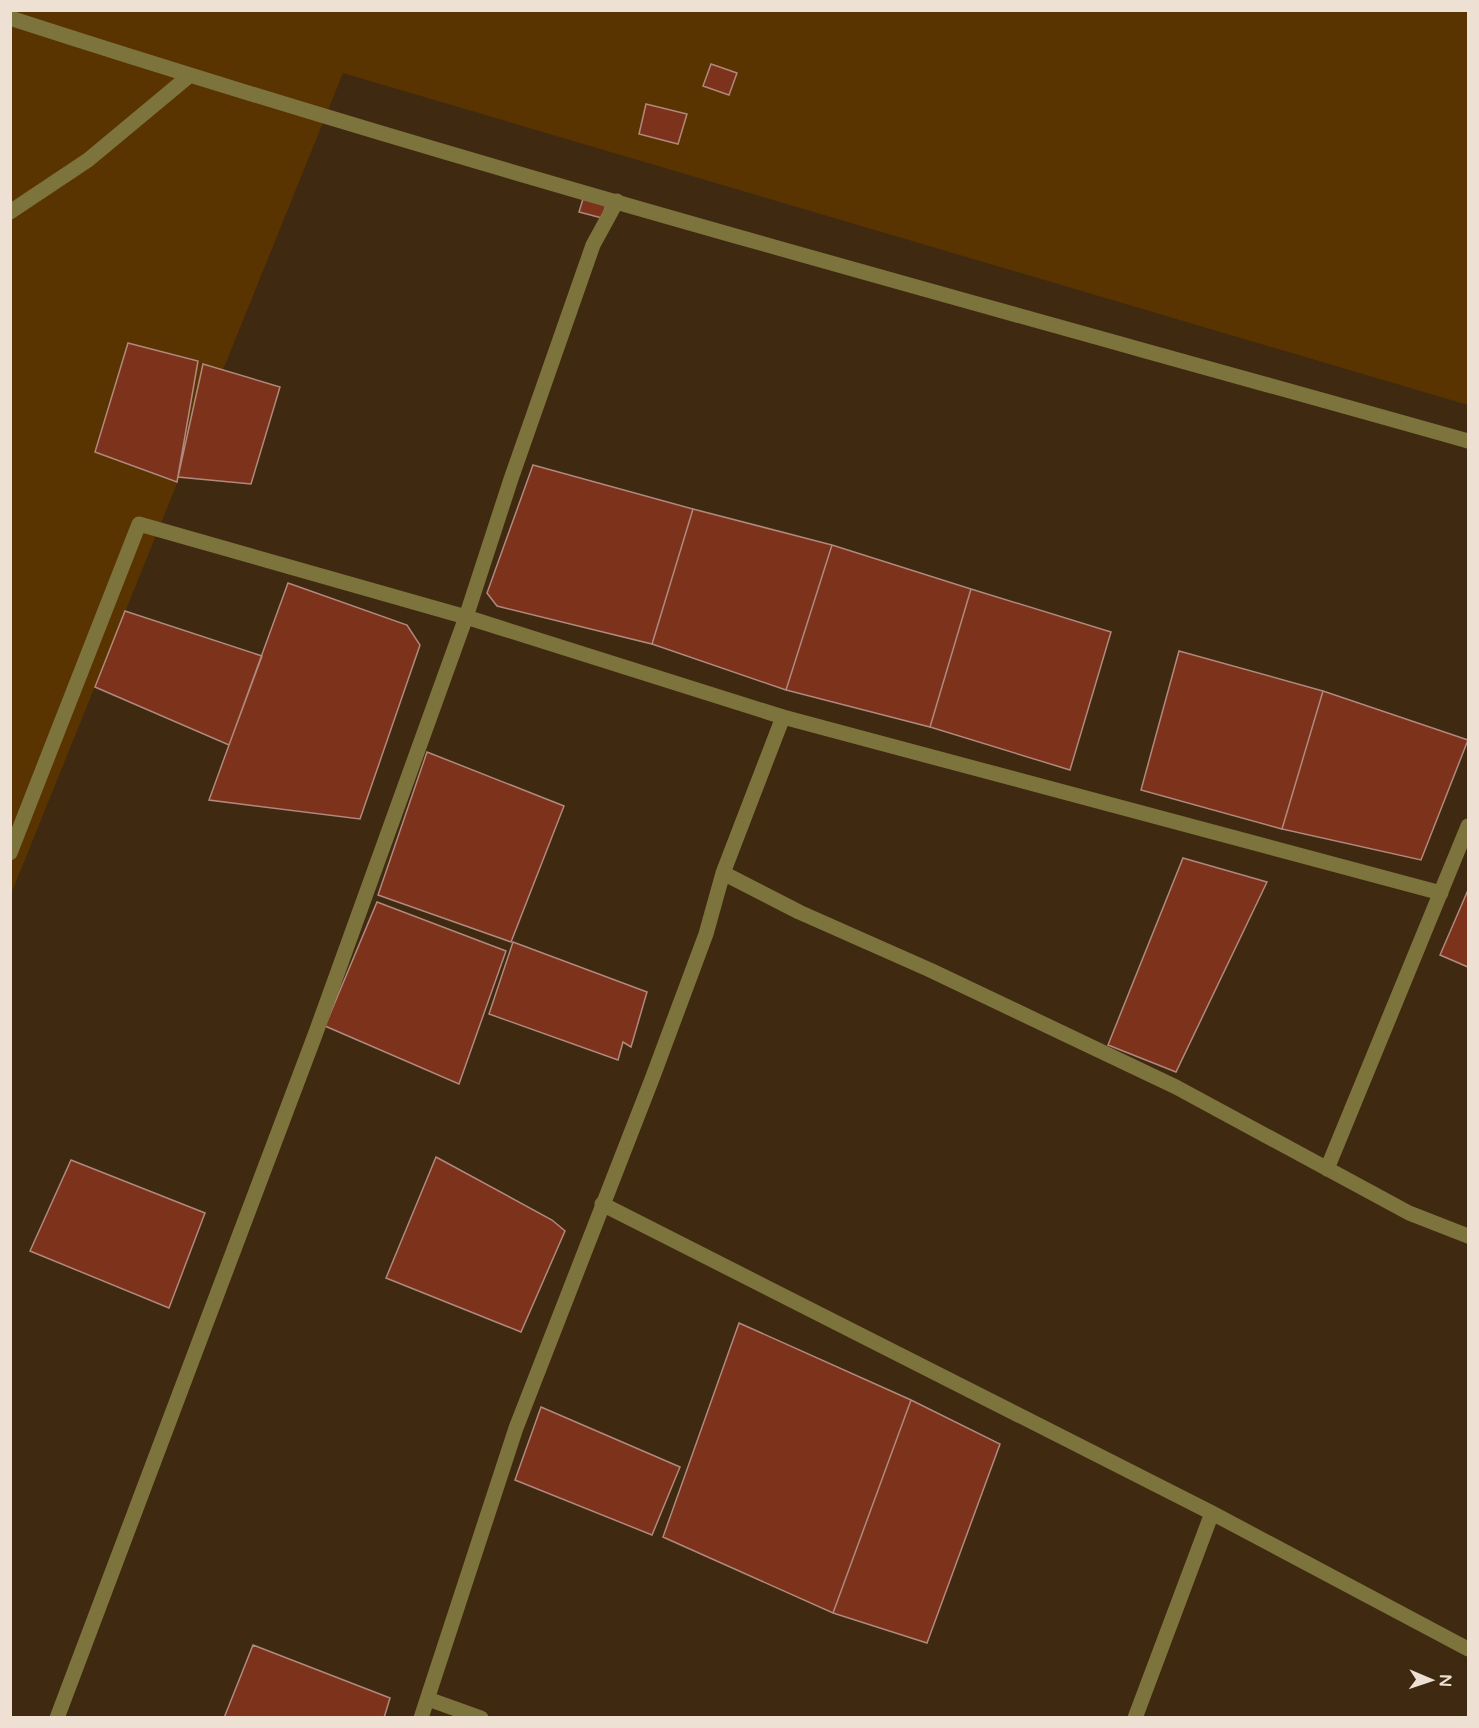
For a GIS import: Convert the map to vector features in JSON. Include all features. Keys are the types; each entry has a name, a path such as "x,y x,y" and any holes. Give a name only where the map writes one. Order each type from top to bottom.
{"street":[{"path":"10,18 189,76 617,201 1468,441"},
{"path":"10,212 88,160 189,76"},
{"path":"57,1718 259,1188 466,617 511,479 593,245 617,201"},
{"path":"10,853 139,524 466,617 783,717 1441,893"},
{"path":"421,1718 516,1428 690,978 723,873 783,717"},
{"path":"1327,1169 1468,826"},
{"path":"723,873 799,912 930,970 1176,1087 1409,1213 1468,1236"},
{"path":"602,1204 1212,1513 1468,1649"},
{"path":"1135,1718 1212,1513"},
{"path":"428,1699 481,1718"}],"shaded area":[{"path":"11,11 1468,11 1468,405 343,73 11,894"}],"building":[{"path":"711,64 737,73 729,95 703,86"},
{"path":"646,104 687,114 678,144 639,134"},
{"path":"583,199 606,205 602,218 579,212"},
{"path":"128,343 198,361 177,482 95,452"},
{"path":"203,364 280,387 251,484 178,477"},
{"path":"533,465 693,509 652,644 497,606 487,593"},
{"path":"693,509 832,545 786,690 652,644"},
{"path":"832,545 971,589 930,727 786,690"},
{"path":"288,583 407,625 420,645 360,819 209,800"},
{"path":"971,589 1111,632 1070,770 930,727"},
{"path":"125,611 262,656 229,745 95,687"},
{"path":"1179,651 1323,691 1282,829 1141,790"},
{"path":"1323,691 1468,740 1421,860 1282,829"},
{"path":"427,752 564,806 511,942 378,895"},
{"path":"1183,858 1267,882 1176,1072 1108,1045"},
{"path":"1468,890 1468,967 1440,955"},
{"path":"377,902 506,951 459,1084 325,1026"},
{"path":"513,942 647,992 631,1047 623,1042 618,1060 489,1014"},
{"path":"436,1157 552,1220 565,1231 521,1332 386,1278"},
{"path":"71,1160 205,1213 169,1308 30,1251"},
{"path":"739,1323 911,1400 833,1613 663,1537"},
{"path":"911,1400 1000,1444 927,1643 833,1613"},
{"path":"541,1407 680,1467 652,1535 515,1480"},
{"path":"253,1645 390,1698 384,1718 224,1718"}]}
